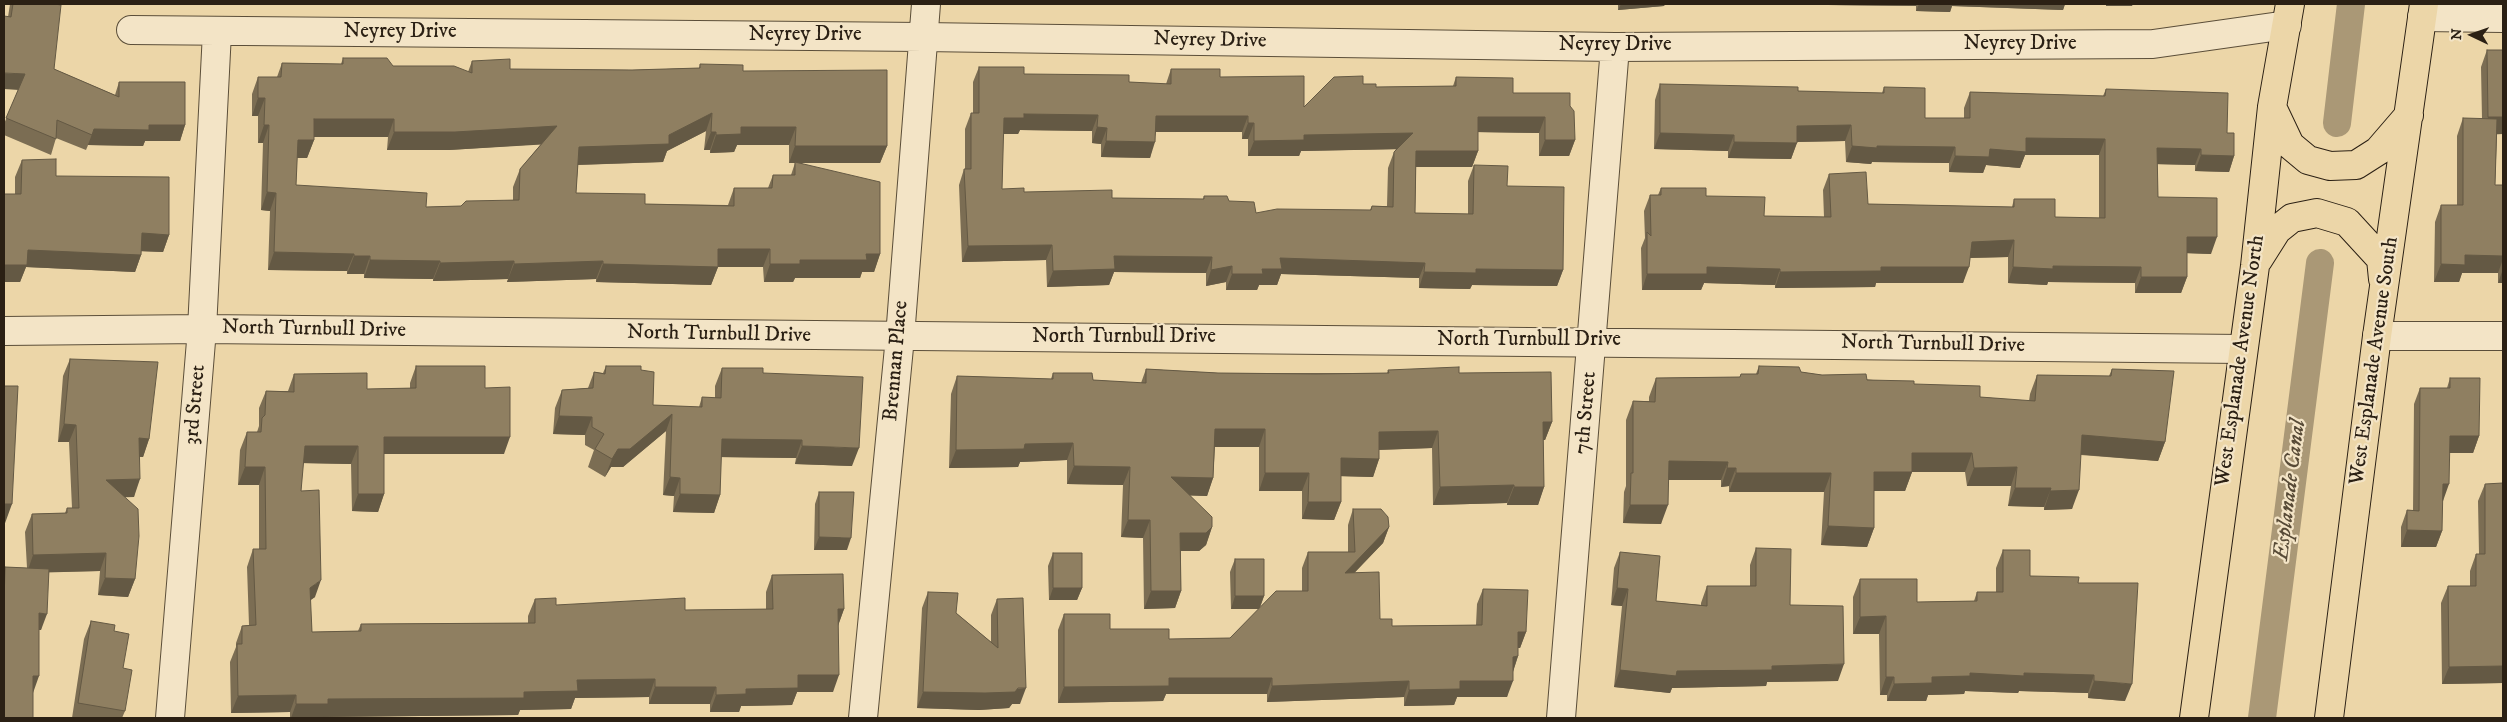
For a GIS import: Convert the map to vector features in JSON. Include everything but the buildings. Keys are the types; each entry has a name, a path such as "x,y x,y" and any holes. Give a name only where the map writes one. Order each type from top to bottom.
{"main road":[{"name":"West Esplanade Avenue South","path":"2328,718 2377,336 2423,11"},
{"name":"West Esplanade Avenue North","path":"2194,718 2255,266 2272,107 2288,14"},
{"path":"2272,107 2290,145 2308,160 2330,166 2356,165 2378,151 2408,115"},
{"path":"2255,266 2277,230 2292,218 2317,213 2347,222 2364,239 2380,259 2384,288"}],"street":[{"name":"Brennan Place","path":"863,718 900,337 926,4"},
{"path":"2423,11 2503,18"},
{"name":"Neyrey Drive","path":"131,30 923,37 1615,47 2153,44 2288,14"},
{"name":"3rd Street","path":"170,718 202,329 217,32"},
{"name":"7th Street","path":"1561,718 1593,341 1615,47"},
{"name":"North Turnbull Drive","path":"4,331 202,329 900,337 1593,341 2243,349"},
{"path":"2377,336 2503,336"}],"waterway":[{"name":"Esplanade Canal","path":"2337,123 2351,4"},
{"name":"Esplanade Canal","path":"2262,718 2320,263"}]}
